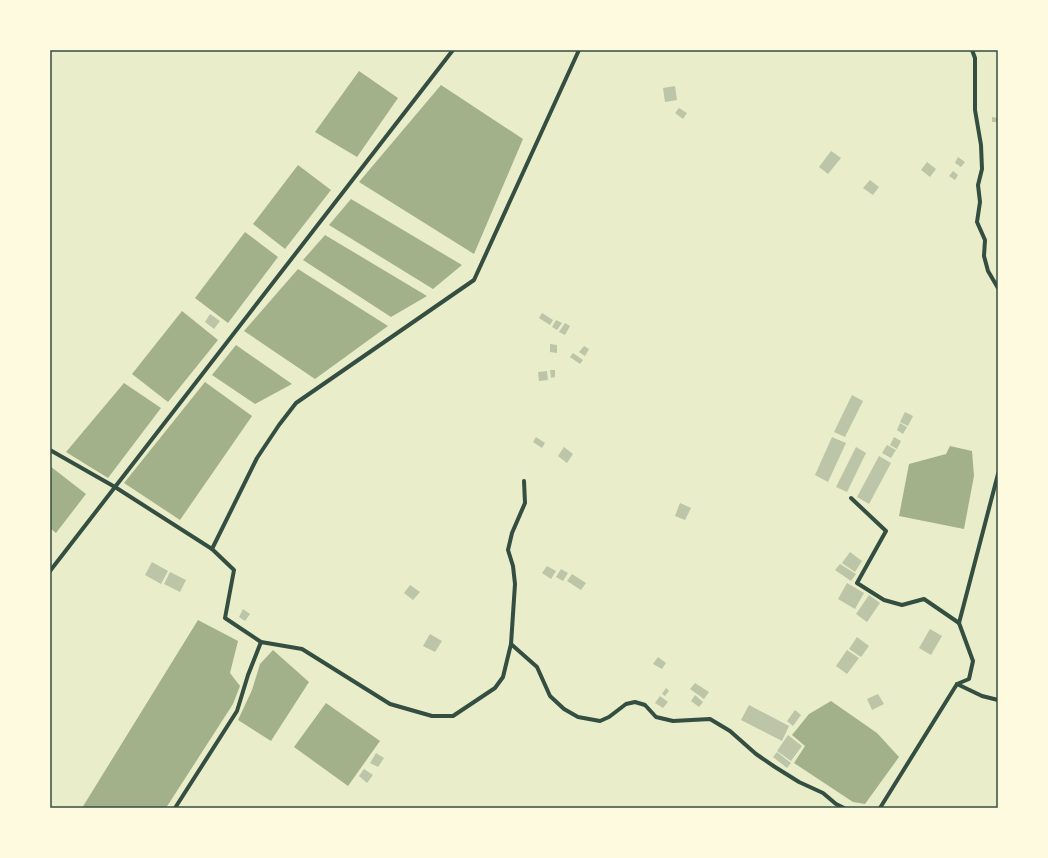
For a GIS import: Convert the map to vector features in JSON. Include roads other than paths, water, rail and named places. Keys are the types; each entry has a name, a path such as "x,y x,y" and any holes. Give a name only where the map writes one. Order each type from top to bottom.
{"street":[{"path":"50,571 453,50"},
{"path":"212,549 257,458 279,424 296,403 474,280 579,50"},
{"path":"972,50 975,58 975,110 982,169 978,184 980,202 977,222 985,240 984,256 988,271 998,288"},
{"path":"50,450 115,487 212,549 234,570 225,618 261,642 302,649 390,704 432,716 453,716 495,688 503,677 511,644 515,584 513,566 508,550 512,533 525,503 524,481"},
{"path":"880,808 957,684 969,678 973,661 959,623 998,474"},
{"path":"851,498 886,531 857,583 884,600 902,605 924,599 959,623"},
{"path":"175,808 237,711 248,675 261,642"},
{"path":"511,644 536,667 550,696 564,709 578,717 600,721 609,717 626,704 635,702 645,705 656,717 674,721 710,719 730,731 756,754 775,767 799,782 823,793 836,804 844,808"},
{"path":"957,684 982,696 998,700"}]}
